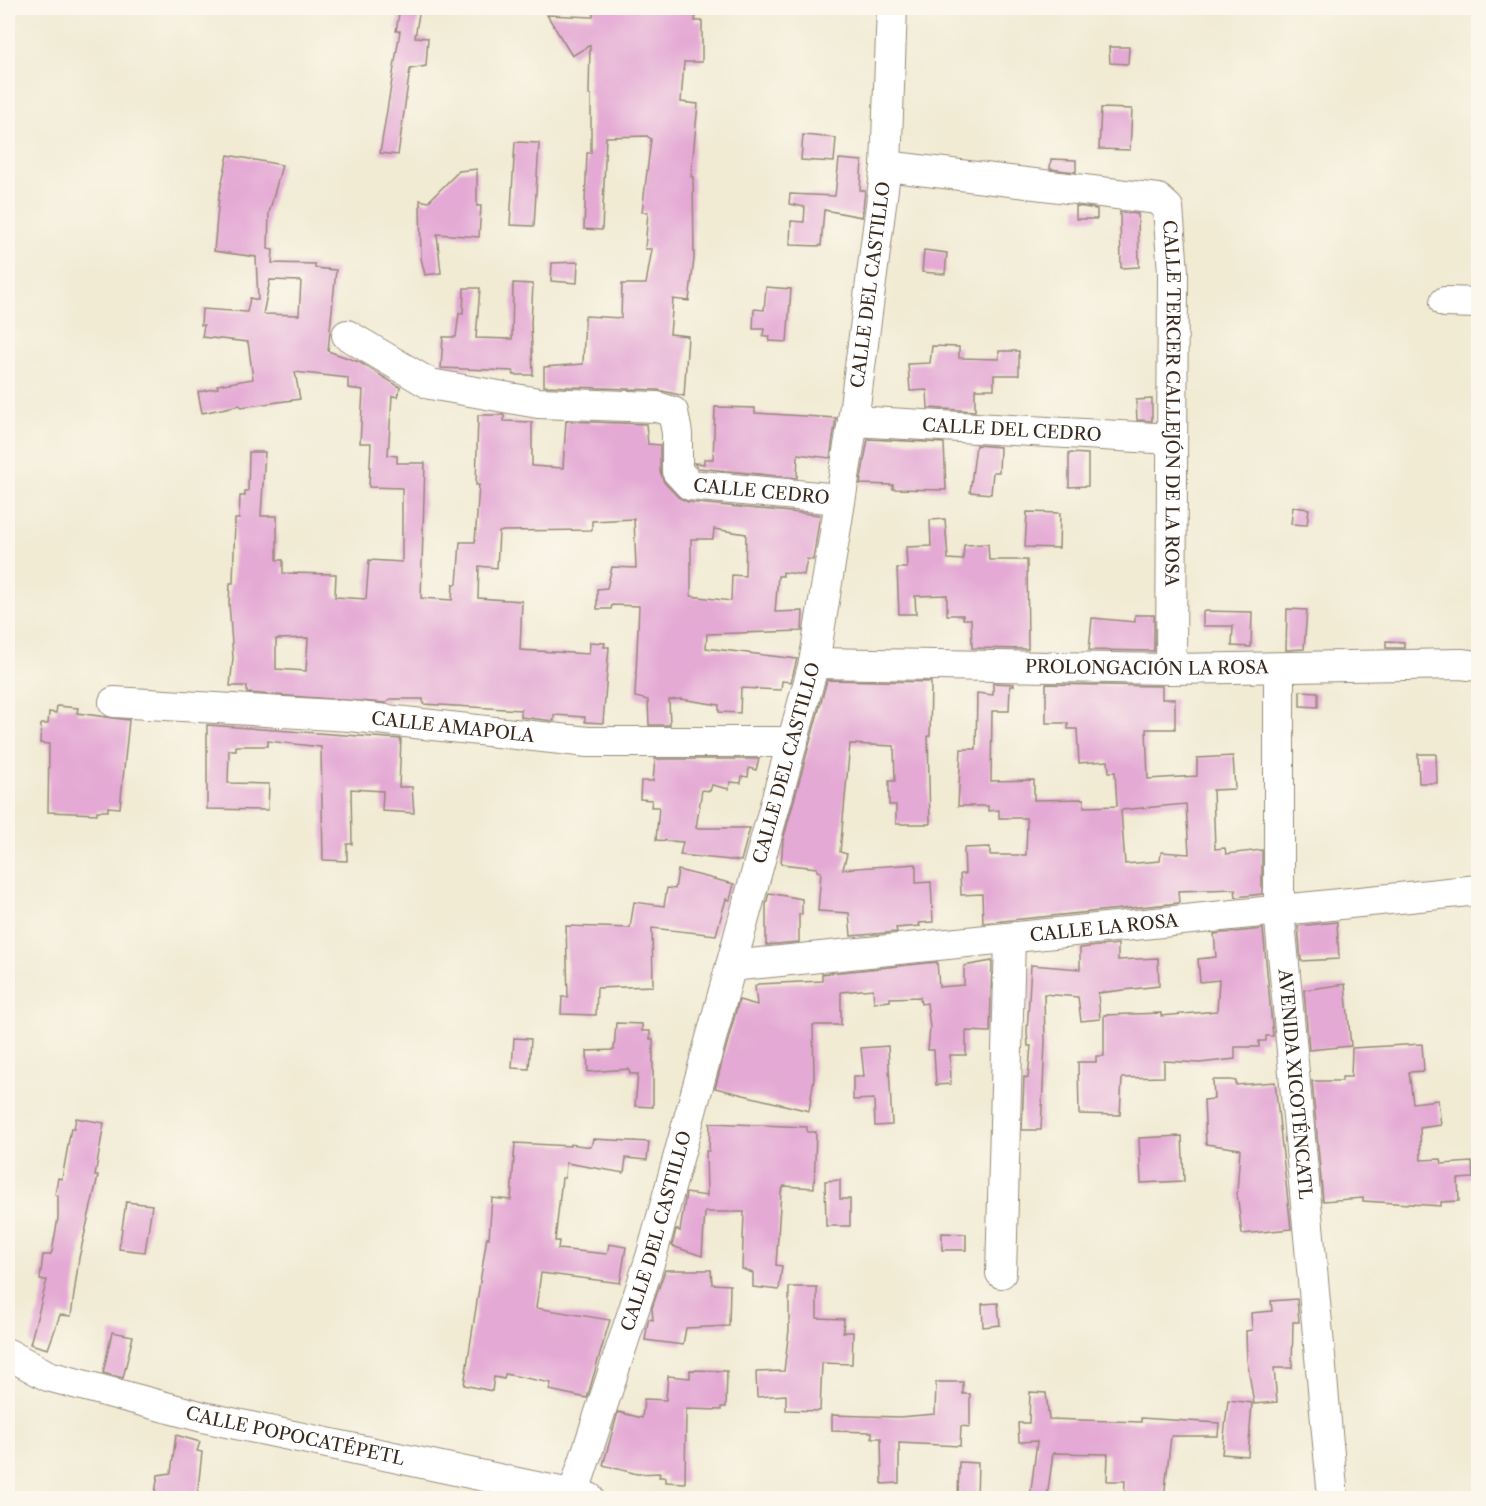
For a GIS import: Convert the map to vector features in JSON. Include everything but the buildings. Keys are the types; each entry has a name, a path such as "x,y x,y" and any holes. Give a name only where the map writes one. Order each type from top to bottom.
{"street":[{"name":"CALLE DEL CASTILLO","path":"578,1498 651,1257 814,663 853,421 886,165 892,8"},
{"name":"CALLE TERCER CALLEJÓN DE LA ROSA","path":"886,165 1158,199 1168,208 1173,272 1171,669"},
{"path":"1445,302 1479,303"},
{"name":"CALLE CEDRO","path":"348,335 430,384 538,403 657,407 673,412 677,433 677,471 690,485 839,499"},
{"name":"CALLE DEL CEDRO","path":"853,421 1172,439"},
{"name":"PROLONGACIÓN LA ROSA","path":"814,663 1171,669 1461,664 1479,666"},
{"name":"AVENIDA XICOTÉNCATL","path":"1279,668 1279,910 1333,1498"},
{"name":"CALLE AMAPOLA","path":"114,702 350,716 588,742 794,742"},
{"name":"CALLE LA ROSA","path":"731,966 1479,890"},
{"path":"1001,1273 1010,939"},
{"name":"CALLE POPOCATÉPETL","path":"8,1354 48,1376 203,1417 578,1498"}]}
